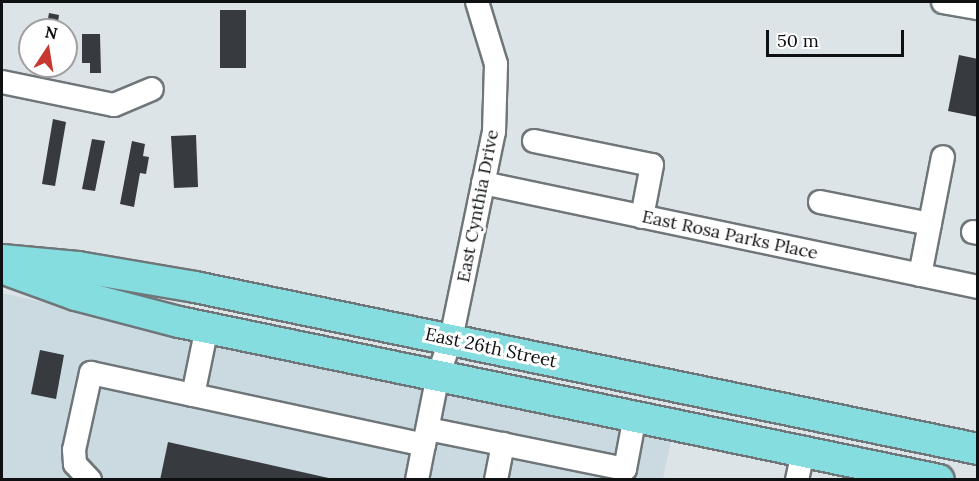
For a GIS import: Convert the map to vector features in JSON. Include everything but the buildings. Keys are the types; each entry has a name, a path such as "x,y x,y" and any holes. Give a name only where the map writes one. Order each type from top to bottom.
{"main road":[{"name":"East 26th Street","path":"2,260 78,267 195,287 978,448"},
{"name":"East 26th Street","path":"2,268 76,295 207,327 635,416 800,465 939,480"}],"street":[{"name":"East Cynthia Drive","path":"417,480 438,375 451,339 494,132 496,64 477,2"},
{"path":"943,2 978,8"},
{"path":"2,82 114,105 152,89"},
{"path":"534,141 652,165 642,217"},
{"path":"920,275 943,157"},
{"name":"East Rosa Parks Place","path":"483,183 978,287"},
{"path":"820,202 930,224"},
{"path":"193,395 207,327"},
{"path":"90,480 75,464 74,450 91,373 193,395 426,437 503,444 625,469 635,416"},
{"path":"496,480 503,444"}],"shaded area":[{"path":"2,293 671,441 663,479 2,480"}]}
